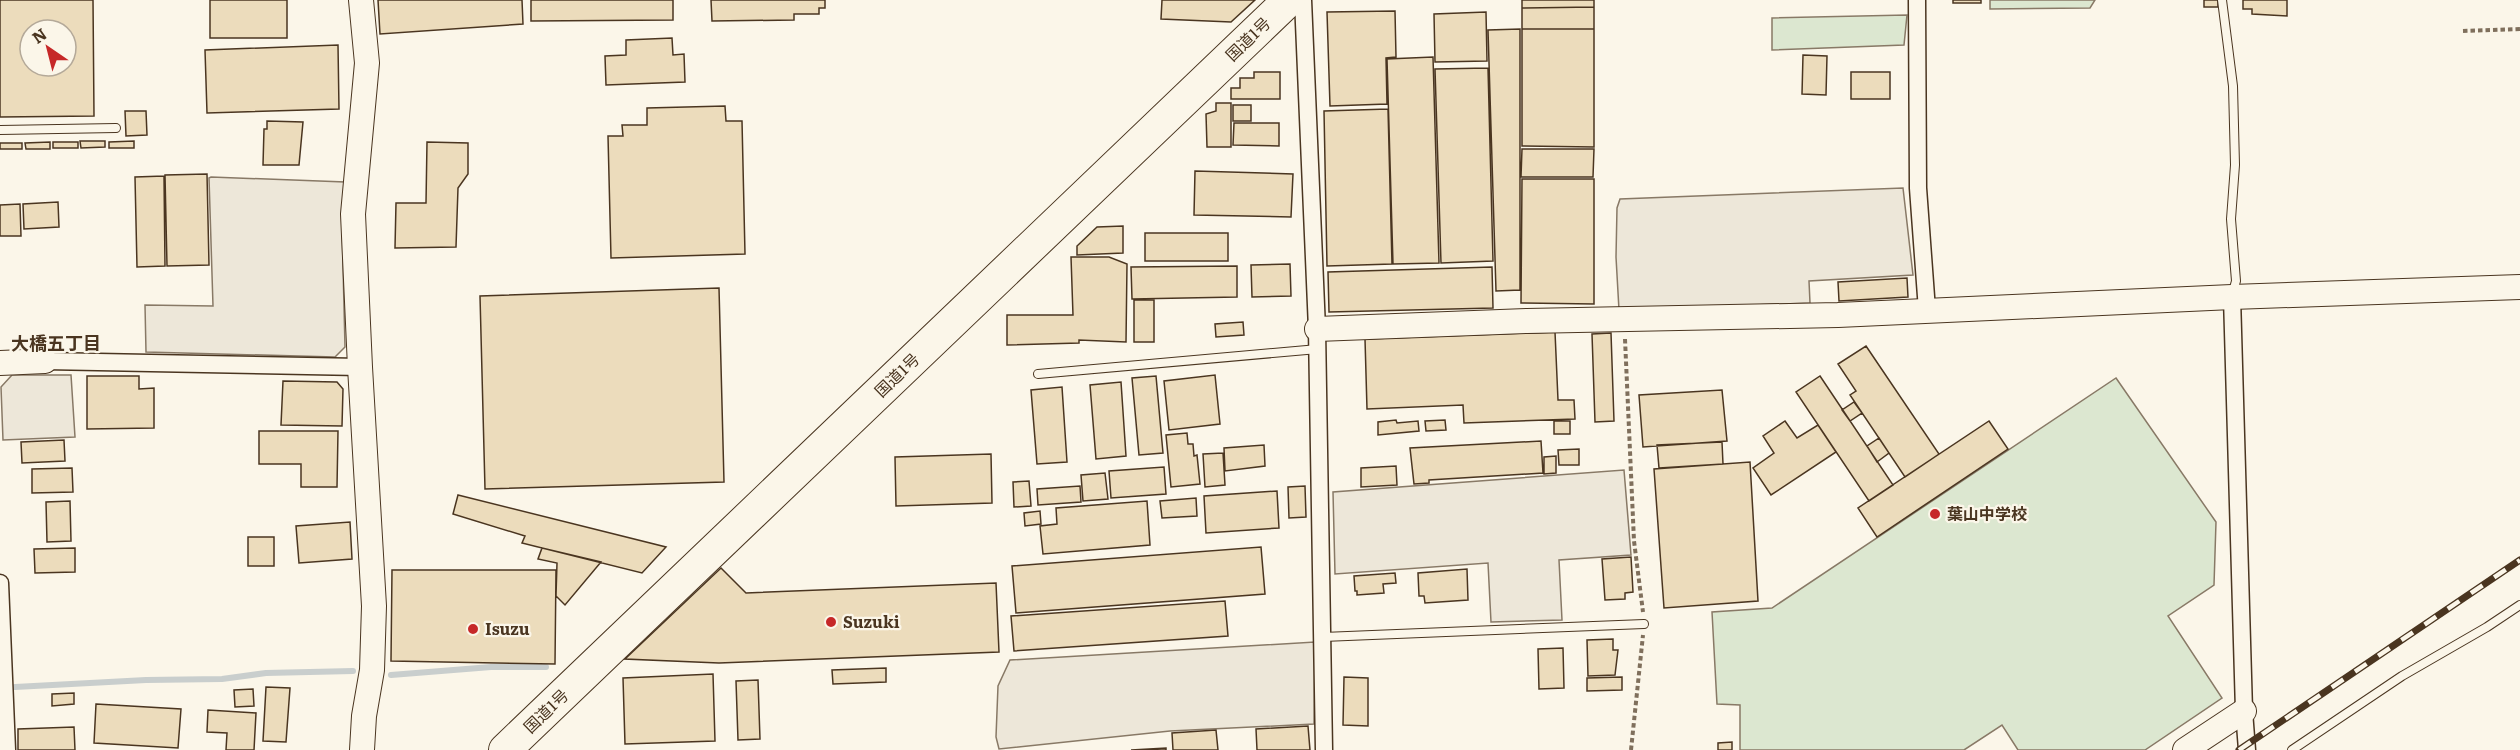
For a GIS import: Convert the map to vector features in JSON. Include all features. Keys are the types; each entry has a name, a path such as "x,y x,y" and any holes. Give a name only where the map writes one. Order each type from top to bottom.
{"highway":[{"name":"国道1号","path":"505,750 1289,0"}],"street":[{"path":"361,0 367,63 353,214 374,606 372,670 364,716 362,750"},
{"path":"1302,0 1317,339 1324,750"},
{"path":"1917,0 1918,188 1927,310"},
{"path":"1317,339 1527,321 1927,310 2520,288"},
{"path":"2232,297 2247,750"},
{"path":"0,363 360,367"},
{"path":"0,583 7,750"},
{"path":"2185,750 2244,711"}],"lane":[{"path":"2222,0 2233,98 2235,165 2231,219 2236,281 2232,297"},
{"path":"0,130 116,128"},
{"path":"1038,374 1317,339"},
{"path":"2292,750 2402,676 2487,627 2520,605"},
{"path":"1323,637 1644,624"}],"path":[{"path":"2463,31 2520,29"},
{"path":"1624,320 1634,541 1644,624 1631,750"}],"green space":[{"path":"1990,0 2095,0 2090,8 1990,9"},
{"path":"1907,15 1904,45 1772,50 1772,18"},
{"path":"2116,378 2216,522 2214,585 2168,616 2222,698 2145,750 2018,750 2002,725 1964,750 1740,750 1740,705 1717,704 1712,612 1772,608"}],"shaded area":[{"path":"209,178 345,182 342,225 345,347 335,357 146,352 145,305 213,306"},
{"path":"1903,188 1913,275 1809,281 1810,303 1619,310 1616,257 1617,208 1620,199"},
{"path":"12,375 71,375 75,437 3,440 1,387"},
{"path":"1624,470 1631,555 1559,560 1562,620 1491,622 1488,563 1335,574 1333,492"},
{"path":"1315,642 1314,724 1170,731 999,749 996,737 998,686 1010,660"}],"building":[{"path":"0,0 93,0 94,116 0,117"},
{"path":"210,0 287,0 287,38 210,38"},
{"path":"378,0 522,0 523,24 380,34"},
{"path":"531,0 673,0 673,20 531,21"},
{"path":"711,0 825,0 825,8 819,8 819,14 794,14 794,20 712,21"},
{"path":"1162,0 1255,0 1231,22 1161,19"},
{"path":"1522,0 1594,0 1594,7 1522,8"},
{"path":"1953,0 1981,0 1981,3 1953,3"},
{"path":"2204,0 2218,0 2218,7 2204,7"},
{"path":"2243,0 2287,0 2287,16 2252,14 2252,9 2243,9"},
{"path":"1594,7 1594,29 1522,29 1522,8"},
{"path":"1395,11 1396,57 1386,58 1387,104 1330,106 1327,12"},
{"path":"1486,12 1487,61 1435,62 1434,14"},
{"path":"1520,29 1520,290 1496,291 1488,30"},
{"path":"1522,29 1594,29 1594,147 1522,146"},
{"path":"672,38 673,55 684,54 685,82 606,85 605,56 626,55 626,40"},
{"path":"338,45 339,109 207,113 205,50"},
{"path":"1803,55 1827,56 1826,95 1802,94"},
{"path":"1433,57 1439,263 1393,264 1387,59"},
{"path":"1488,68 1493,261 1441,263 1435,69"},
{"path":"1254,72 1280,72 1280,99 1231,99 1231,88 1240,88 1240,78 1254,78"},
{"path":"1851,72 1890,72 1890,99 1851,99"},
{"path":"1216,103 1231,103 1231,147 1207,147 1206,114 1216,111"},
{"path":"1233,105 1251,105 1251,121 1233,121"},
{"path":"725,106 726,121 742,121 745,254 611,258 608,136 623,136 622,125 647,125 647,108"},
{"path":"1388,109 1392,264 1327,266 1324,111"},
{"path":"125,111 146,111 147,135 126,136"},
{"path":"267,121 303,122 299,165 263,165 264,129 267,129"},
{"path":"1234,123 1279,123 1279,146 1233,145"},
{"path":"80,141 105,141 105,147 81,148"},
{"path":"134,141 134,148 109,148 109,142"},
{"path":"50,142 50,149 26,149 25,143"},
{"path":"53,142 78,142 78,148 53,148"},
{"path":"427,142 468,143 468,174 458,188 456,247 395,248 396,203 426,203"},
{"path":"0,143 22,143 22,149 0,149"},
{"path":"1522,149 1594,149 1593,177 1521,177"},
{"path":"1195,171 1293,174 1291,217 1194,215"},
{"path":"207,174 209,265 167,266 165,175"},
{"path":"164,176 165,266 137,267 135,177"},
{"path":"1522,179 1594,179 1594,304 1521,303"},
{"path":"58,202 59,227 24,229 23,204"},
{"path":"20,204 21,236 0,236 0,205"},
{"path":"1123,226 1123,253 1077,255 1077,246 1097,227"},
{"path":"1145,233 1228,233 1228,261 1145,261"},
{"path":"1071,257 1109,257 1127,264 1126,342 1079,340 1079,343 1007,345 1007,315 1073,315"},
{"path":"1290,264 1291,296 1252,297 1251,265"},
{"path":"1237,266 1237,297 1132,299 1131,267"},
{"path":"1492,267 1493,308 1329,312 1328,272"},
{"path":"1907,278 1908,297 1839,301 1838,282"},
{"path":"719,288 724,482 485,489 480,296"},
{"path":"1134,300 1154,300 1154,342 1134,342"},
{"path":"1243,322 1244,335 1216,337 1215,324"},
{"path":"1555,332 1558,400 1574,400 1575,419 1464,423 1463,405 1367,409 1365,339"},
{"path":"1611,333 1614,421 1595,422 1592,334"},
{"path":"1866,346 1939,454 1905,477 1850,395 1856,391 1838,364"},
{"path":"1215,375 1220,424 1169,430 1164,381"},
{"path":"87,376 139,376 139,389 154,388 154,428 87,429"},
{"path":"1156,376 1163,453 1139,455 1132,378"},
{"path":"1820,376 1893,485 1869,501 1796,392"},
{"path":"283,381 337,382 343,389 342,426 281,425"},
{"path":"1121,382 1126,456 1096,459 1090,385"},
{"path":"1062,387 1067,462 1037,464 1031,390"},
{"path":"1722,390 1727,441 1643,447 1639,395"},
{"path":"1854,402 1862,413 1850,421 1842,410"},
{"path":"1396,420 1397,423 1418,421 1419,431 1378,435 1378,422"},
{"path":"1445,420 1446,430 1426,431 1425,421"},
{"path":"1554,421 1570,421 1570,434 1554,434"},
{"path":"1785,421 1797,438 1818,425 1836,452 1771,495 1753,468 1774,453 1763,436"},
{"path":"1989,421 2008,449 1877,537 1858,508"},
{"path":"259,431 338,431 337,487 301,487 301,464 259,464"},
{"path":"1187,433 1188,444 1193,444 1194,456 1197,455 1200,484 1171,487 1166,435"},
{"path":"1879,438 1889,453 1877,462 1867,446"},
{"path":"64,440 65,461 22,463 21,442"},
{"path":"1541,441 1543,473 1429,480 1429,483 1414,484 1410,448"},
{"path":"1722,442 1723,464 1659,468 1657,445"},
{"path":"1264,445 1265,466 1225,471 1224,448"},
{"path":"1579,449 1579,465 1559,465 1558,450"},
{"path":"1223,453 1225,485 1205,487 1203,454"},
{"path":"991,454 992,503 896,506 895,457"},
{"path":"1556,456 1556,473 1544,474 1544,457"},
{"path":"1750,462 1758,601 1664,608 1654,469"},
{"path":"1396,466 1397,485 1361,487 1361,468"},
{"path":"1164,467 1166,494 1111,498 1109,471"},
{"path":"72,468 73,492 32,493 32,469"},
{"path":"1105,473 1108,499 1083,501 1081,475"},
{"path":"1029,481 1031,506 1014,507 1013,482"},
{"path":"1080,486 1081,502 1038,505 1037,489"},
{"path":"1305,486 1306,517 1289,518 1288,487"},
{"path":"1277,491 1279,528 1206,533 1204,496"},
{"path":"458,495 666,547 642,573 522,543 525,536 453,514"},
{"path":"1196,498 1197,516 1162,518 1160,501"},
{"path":"70,501 71,541 47,542 46,502"},
{"path":"1147,501 1150,545 1043,554 1040,526 1057,524 1056,508"},
{"path":"1040,511 1041,524 1025,526 1024,513"},
{"path":"350,522 352,559 299,563 296,526"},
{"path":"248,537 274,537 274,566 248,566"},
{"path":"1261,547 1265,594 1016,613 1012,566"},
{"path":"75,548 75,572 35,573 34,549"},
{"path":"542,548 601,562 565,605 556,596 557,563 538,559"},
{"path":"1631,557 1633,592 1625,593 1625,599 1605,600 1602,559"},
{"name":"Suzuki","path":"721,568 746,593 996,583 999,652 719,663 625,659"},
{"path":"1467,569 1468,600 1425,603 1424,596 1419,596 1418,573"},
{"name":"Isuzu","path":"392,570 556,570 555,664 391,661"},
{"path":"1395,573 1396,583 1383,584 1384,593 1357,595 1354,576"},
{"path":"1225,601 1228,636 1014,651 1011,616"},
{"path":"1613,639 1613,650 1618,650 1615,675 1588,676 1587,640"},
{"path":"1563,648 1564,688 1539,689 1538,649"},
{"path":"886,668 886,682 833,684 832,670"},
{"path":"713,674 715,741 625,744 623,678"},
{"path":"1344,677 1368,678 1368,726 1343,725"},
{"path":"1622,677 1622,690 1587,691 1587,678"},
{"path":"758,680 760,739 738,740 736,681"},
{"path":"266,687 290,688 286,742 263,741"},
{"path":"253,689 254,706 235,707 234,690"},
{"path":"74,693 74,704 52,706 52,694"},
{"path":"96,704 181,709 178,748 94,743"},
{"path":"208,710 256,713 254,750 226,750 227,733 207,732"},
{"path":"1308,726 1310,750 1257,750 1256,729"},
{"path":"74,727 75,750 18,750 18,729"},
{"path":"1216,730 1218,750 1173,750 1172,733"},
{"path":"1732,742 1732,750 1718,750 1718,743"},
{"path":"1166,748 1166,750 1131,750"}],"waterway":[{"path":"391,675 491,667 546,667"},
{"path":"15,687 146,680 222,679 266,673 353,671"}],"railway":[{"path":"2239,750 2520,560"}],"place":[{"name":"葉山中学校","path":"1935,514"},
{"name":"Suzuki","path":"831,622"},
{"name":"Isuzu","path":"473,629"}],"district":[{"name":"大橋五丁目","path":"56,344"}]}
